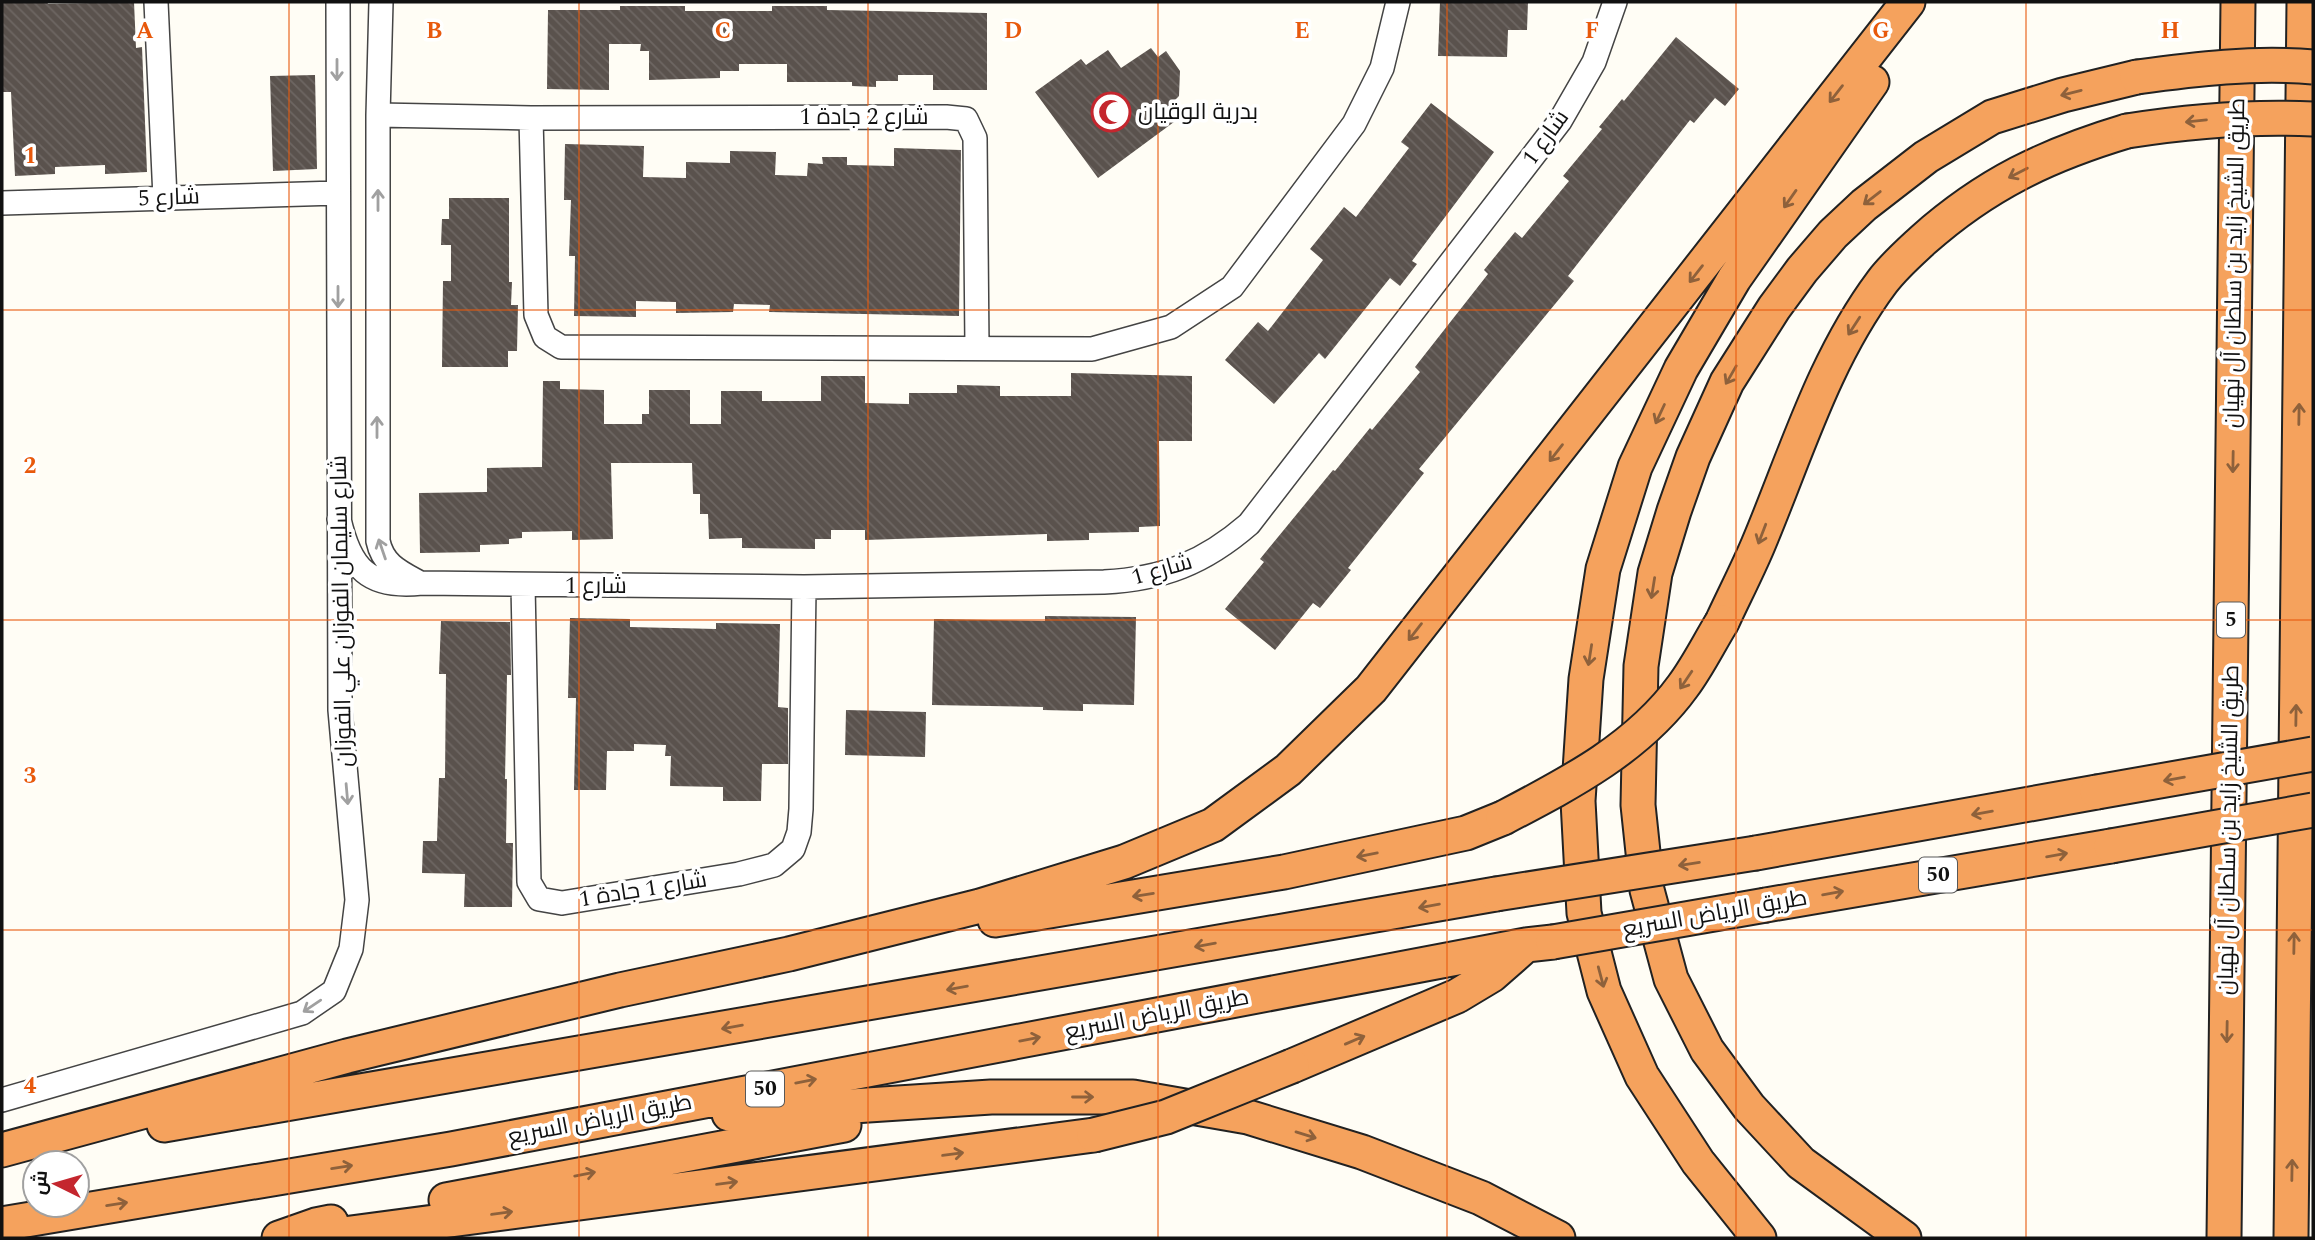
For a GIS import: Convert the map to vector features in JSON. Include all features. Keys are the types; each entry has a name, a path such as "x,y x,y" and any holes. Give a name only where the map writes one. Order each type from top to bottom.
{"highway":[{"path":"2,1152 347,1056 620,990 789,954 980,906 1124,862 1213,825 1288,771 1371,689 1908,2"},
{"path":"1759,1238 1698,1162 1642,1076 1604,990 1584,914 1577,801 1586,679 1607,556 1635,467 1681,369 1734,279 1927,2"},
{"name":"طريق الشيخ زايد بن سلطان آل نهيان","path":"2224,1238 2238,2"},
{"path":"2291,1238 2304,2"},
{"path":"1904,1238 1801,1163 1749,1107 1707,1050 1671,979 1647,890 1638,805 1641,666 1655,573 1689,468 1727,382 1773,309 1802,270 1833,234 1864,205 1926,157 1992,117 2063,95 2137,77 2211,67 2313,67"},
{"path":"789,954 1284,872 1466,833 1503,818 1566,785 1630,743 1683,687 1722,622 1758,546 1811,410 1844,340 1883,281 1938,228 1994,186 2044,160 2086,143 2127,131 2196,121 2265,117 2313,119"},
{"name":"50","path":"2,1152 1496,894 1756,853 2313,754"},
{"name":"طريق الرياض السريع","path":"2,1224 451,1149 1540,944 2313,810"},
{"path":"313,1238 1094,1135 1166,1116 1457,996 1540,944"},
{"path":"451,1149 666,1119 991,1097 1133,1097 1248,1117 1362,1152 1480,1198 1558,1238"},
{"path":"279,1238 316,1224 991,1097"},
{"path":"1362,1152 1511,1238"}],"street":[{"path":"156,2 165,198"},
{"name":"شارع سليمان الفوزان علي الفوزان","path":"2,1100 302,1013 334,991 352,949 356,900 340,710 338,2"},
{"name":"شارع سليمان الفوزان علي الفوزان","path":"377,495 381,2"},
{"path":"531,118 536,315 545,337 561,347 977,346 1092,349 1171,327 1232,287 1354,124 1382,68 1398,2"},
{"name":"شارع 1","path":"339,508 345,544 357,565 375,579 398,586 422,583 804,587 1129,581 1177,570 1234,538 1249,524 1560,121 1594,62 1615,2"},
{"name":"شارع 2 جادة 1","path":"378,115 966,119 975,138 977,346"},
{"name":"شارع 5","path":"2,204 337,193"},
{"path":"339,508 368,506 377,495"},
{"name":"شارع 1","path":"377,495 380,554 388,565 422,583"},
{"name":"شارع 1 جادة 1","path":"523,585 529,882 539,899 562,904 739,874 774,865 793,849 799,832 801,809 804,587"}],"building":[{"path":"2,2 134,2 136,48 142,47 147,172 105,174 105,165 55,167 55,174 15,176 11,92 2,92"},
{"path":"1440,2 1528,2 1527,30 1508,30 1507,57 1438,56"},
{"path":"620,6 685,6 685,11 772,11 772,6 827,6 827,10 987,13 987,90 933,90 933,75 898,75 898,81 876,81 876,87 852,86 852,82 787,82 787,64 739,64 739,71 720,71 720,78 649,80 649,51 640,51 641,44 609,44 609,90 547,89 548,10 620,10"},
{"path":"1676,37 1739,89 1725,106 1715,98 1694,123 1690,120 1568,276 1574,281 1419,469 1424,473 1348,568 1351,570 1320,608 1313,603 1275,650 1225,609 1264,562 1260,559 1333,470 1335,471 1370,428 1372,430 1420,372 1415,367 1488,274 1484,270 1515,232 1522,238 1569,181 1563,176 1602,129 1599,127"},
{"name":"بدرية الوقيان","path":"1151,48 1158,57 1166,51 1180,71 1179,96 1169,106 1178,119 1098,178 1035,92 1081,59 1086,65 1108,50 1121,68"},
{"path":"315,75 317,169 273,171 270,76"},
{"path":"1431,103 1494,152 1412,261 1417,264 1400,286 1390,278 1325,359 1319,353 1274,404 1225,360 1258,322 1268,331 1323,260 1310,249 1344,207 1356,217 1409,148 1401,142"},
{"path":"565,144 644,146 643,177 686,178 686,162 730,163 730,151 776,152 775,175 807,176 808,163 823,164 822,157 847,157 847,165 894,166 894,148 961,150 959,316 769,312 770,305 734,304 733,312 676,313 676,302 636,301 636,317 574,316 575,256 569,256 571,200 564,200"},
{"path":"449,198 509,198 509,282 512,282 511,305 518,305 517,351 508,351 508,367 442,367 443,281 451,281 451,245 441,245 442,219 449,219"},
{"path":"1071,373 1192,376 1192,441 1159,441 1160,526 1139,527 1139,532 1089,533 1089,540 1047,541 1047,534 865,540 865,530 831,530 831,539 815,539 815,549 742,548 742,538 709,539 708,514 700,514 700,494 693,494 692,463 611,463 613,539 572,540 572,531 522,532 522,538 509,539 509,544 480,545 480,552 420,553 419,493 487,492 487,468 542,467 543,381 560,381 560,389 604,390 604,424 642,424 642,414 649,414 649,390 690,390 690,424 721,424 721,391 762,391 762,401 821,401 821,376 865,376 865,403 909,404 909,393 957,393 957,385 1000,386 1000,396 1071,396"},
{"path":"1045,616 1136,617 1134,705 1083,704 1083,711 1043,710 1043,707 932,705 934,619 1045,621"},
{"path":"570,618 630,619 630,627 716,629 716,623 780,624 778,707 788,708 788,764 762,764 761,801 723,801 723,787 670,786 671,756 665,756 666,745 634,744 634,751 607,751 606,790 574,790 576,698 568,698"},
{"path":"441,621 510,622 511,675 507,675 505,779 506,843 513,843 512,907 464,907 465,874 422,873 423,841 437,841 439,778 445,778 446,674 439,674"},
{"path":"846,710 926,712 925,757 845,755"}],"place":[{"name":"بدرية الوقيان","path":"1111,112"}]}
